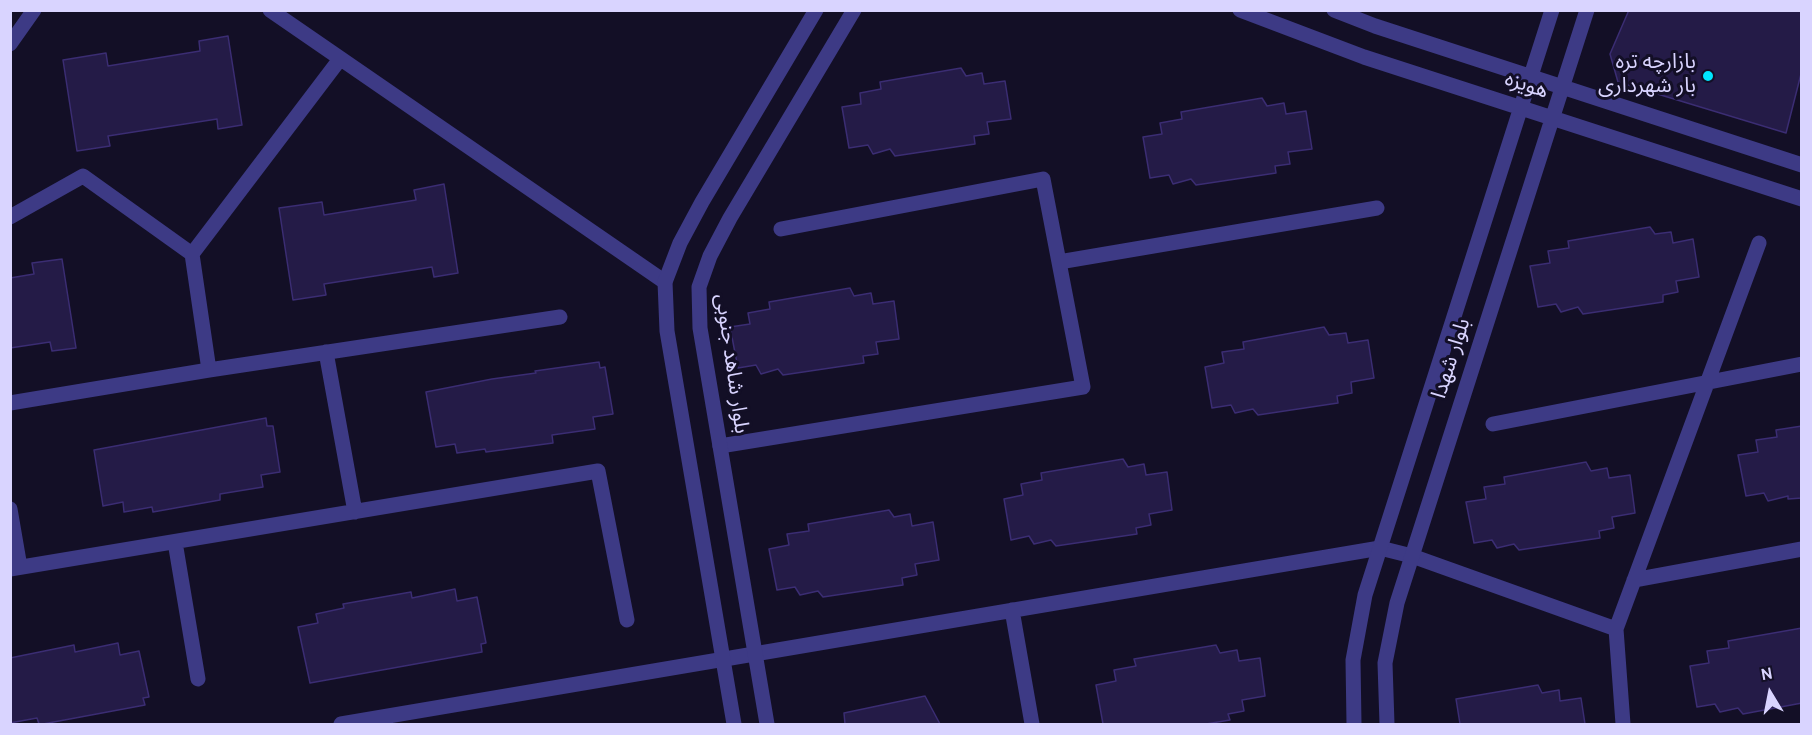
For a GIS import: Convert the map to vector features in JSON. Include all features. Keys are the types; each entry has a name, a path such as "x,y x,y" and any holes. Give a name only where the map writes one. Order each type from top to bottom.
{"street":[{"path":"10,44 34,10"},
{"path":"270,10 665,282"},
{"path":"734,724 667,331 665,282 680,243 702,202 816,10"},
{"name":"بلوار شاهد جنوبی","path":"767,724 700,328 699,287 710,256 730,218 854,10"},
{"name":"هویزه","path":"1240,10 1364,57 1802,200"},
{"name":"هویزه","path":"1334,10 1802,165"},
{"name":"بلوار شهدا","path":"1354,724 1353,660 1365,595 1552,10"},
{"name":"بلوار شهدا","path":"1387,724 1385,663 1397,603 1587,10"},
{"path":"209,370 192,254 340,58"},
{"path":"10,217 83,176 192,254"},
{"path":"720,446 1083,387 1043,179 781,229"},
{"path":"1059,262 1377,208"},
{"path":"1623,724 1616,629 1759,243"},
{"path":"10,403 209,370 560,317"},
{"path":"326,352 355,512"},
{"path":"1493,424 1802,364"},
{"path":"10,509 15,568 598,471 627,620"},
{"path":"175,542 198,679"},
{"path":"341,724 1380,548 1412,556 1616,629"},
{"path":"1634,580 1802,549"},
{"path":"1012,610 1032,724"}],"building":[{"name":"بازارچه تره بار شهرداری","path":"1629,10 1802,10 1802,70 1786,133 1618,82 1610,54"},
{"path":"228,36 242,125 218,129 217,119 108,136 110,146 77,151 63,60 106,53 108,66 200,51 199,41"},
{"path":"961,68 966,76 982,73 984,84 1005,81 1011,119 987,122 989,134 974,136 975,144 895,156 890,149 873,154 868,145 849,148 842,107 861,104 860,93 881,89 880,82"},
{"path":"1262,98 1267,106 1284,103 1286,114 1306,111 1312,149 1288,152 1290,164 1275,166 1276,173 1196,185 1191,179 1173,184 1169,175 1150,178 1143,137 1162,134 1160,123 1182,119 1181,112"},
{"path":"444,184 458,273 434,277 432,267 324,284 326,295 293,300 279,208 322,202 324,215 416,200 414,190"},
{"path":"1650,227 1655,234 1671,232 1673,243 1693,239 1699,277 1676,281 1678,292 1663,295 1663,302 1583,314 1578,307 1561,312 1556,304 1538,307 1530,266 1550,263 1548,251 1569,248 1568,241"},
{"path":"62,259 76,348 52,351 50,342 10,348 10,278 34,274 32,263"},
{"path":"850,288 854,296 871,293 873,304 894,301 899,339 876,342 878,354 863,356 864,363 783,375 778,369 761,374 756,365 738,368 730,327 750,324 748,313 770,309 769,302"},
{"path":"1324,327 1329,335 1346,333 1348,343 1368,340 1374,378 1351,382 1352,393 1337,396 1338,403 1258,415 1253,409 1235,413 1231,405 1212,408 1205,367 1224,363 1222,352 1244,349 1243,342"},
{"path":"599,362 600,368 605,367 613,414 593,417 595,429 552,435 553,443 486,452 485,449 457,453 455,444 436,447 426,392 536,373 535,371"},
{"path":"266,418 267,426 273,426 280,472 261,475 263,487 220,494 220,500 153,512 152,507 124,512 123,502 103,506 94,450"},
{"path":"1802,426 1802,498 1788,499 1788,496 1768,501 1764,493 1746,496 1738,455 1758,452 1756,440 1777,437 1776,430"},
{"path":"1123,459 1128,467 1144,464 1146,475 1167,472 1172,510 1149,514 1151,525 1136,528 1137,534 1056,546 1051,540 1034,544 1029,536 1011,540 1004,499 1023,495 1021,484 1042,480 1041,473"},
{"path":"1586,462 1591,471 1607,468 1609,478 1630,475 1635,513 1612,517 1614,528 1599,531 1600,538 1519,550 1514,544 1497,548 1492,540 1474,543 1466,502 1486,499 1484,487 1505,484 1504,477"},
{"path":"889,510 894,517 910,514 912,526 933,522 939,560 915,564 917,575 902,578 903,585 823,597 818,591 800,595 795,587 777,590 769,549 789,545 787,534 809,531 808,524"},
{"path":"455,589 457,601 477,597 486,643 481,644 482,652 310,683 298,627 318,623 316,614 344,608 343,604 411,592 412,598"},
{"path":"1802,628 1802,703 1743,714 1738,708 1720,712 1715,704 1697,707 1690,666 1709,663 1707,651 1729,648 1728,641"},
{"path":"118,643 120,655 139,651 149,697 143,698 145,705 43,724 39,724 37,718 10,723 10,658 74,645 75,652"},
{"path":"1216,645 1220,653 1237,650 1239,661 1260,658 1265,696 1242,700 1244,711 1228,714 1230,720 1206,724 1103,724 1096,685 1116,681 1114,670 1136,666 1134,659"},
{"path":"1538,685 1542,693 1559,690 1560,701 1581,698 1585,724 1460,724 1456,699"},
{"path":"925,696 940,724 845,724 844,713"}],"place":[{"name":"بازارچه تره بار شهرداری","path":"1708,76"}]}
